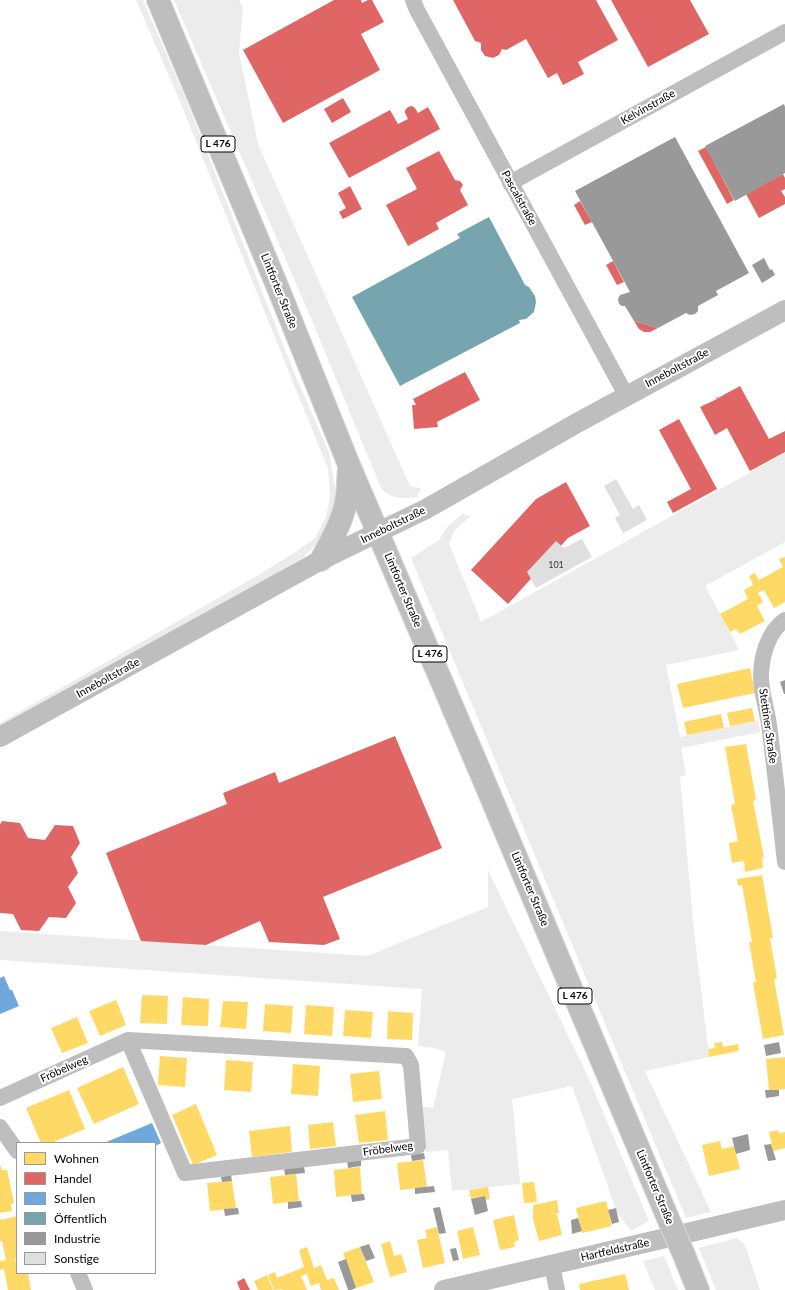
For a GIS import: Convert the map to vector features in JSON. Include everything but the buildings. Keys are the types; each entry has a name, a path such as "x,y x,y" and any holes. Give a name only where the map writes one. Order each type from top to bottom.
{"main road":[{"name":"Lintforter Straße","path":"158,0 272,273 349,465 698,1290"},
{"path":"321,560 342,516 347,497 349,465"}],"street":[{"name":"Pascalstraße","path":"413,0 510,183 626,395"},
{"name":"Kelvinstraße","path":"510,183 785,32"},
{"name":"Inneboltstraße","path":"0,737 321,560 426,509 626,395 785,310"},
{"name":"Stettiner Straße","path":"785,620 778,625 768,641 763,659 761,677 782,817 785,862"},
{"name":"Fröbelweg","path":"0,1098 128,1040 406,1056 411,1065 418,1146 185,1174 128,1040"},
{"path":"0,1127 16,1150"},
{"name":"Hartfeldstraße","path":"444,1290 785,1210"},
{"path":"552,1265 558,1290"},
{"path":"78,1274 85,1290"}],"shaded area":[{"path":"136,0 143,0 185,97 296,377 329,452 336,494 336,510 326,534 304,557 190,625 0,730 0,723 294,553 315,538 326,517 330,496 328,469 179,99"},
{"path":"174,0 239,0 243,8 239,52 258,144 410,486 421,488 417,497 407,498 393,496 381,488 313,323"},
{"path":"785,453 785,542 705,586 739,650 666,665 680,737 758,720 760,732 681,748 686,775 680,777 693,921 709,1057 645,1071 711,1212 686,1218 411,558 439,540 448,526 462,514 471,516 455,530 449,543 481,622"},
{"path":"488,870 590,1081 649,1221 631,1231 617,1212 572,1086 512,1099 520,1184 452,1191 448,1150 426,1152 421,1106 433,1108 446,1052 434,1048 418,1046 422,989 0,960 0,931 367,956 488,907"},
{"path":"737,1238 745,1245 760,1290 716,1290 699,1248"},
{"path":"664,1256 678,1290 655,1290 643,1261"}]}
